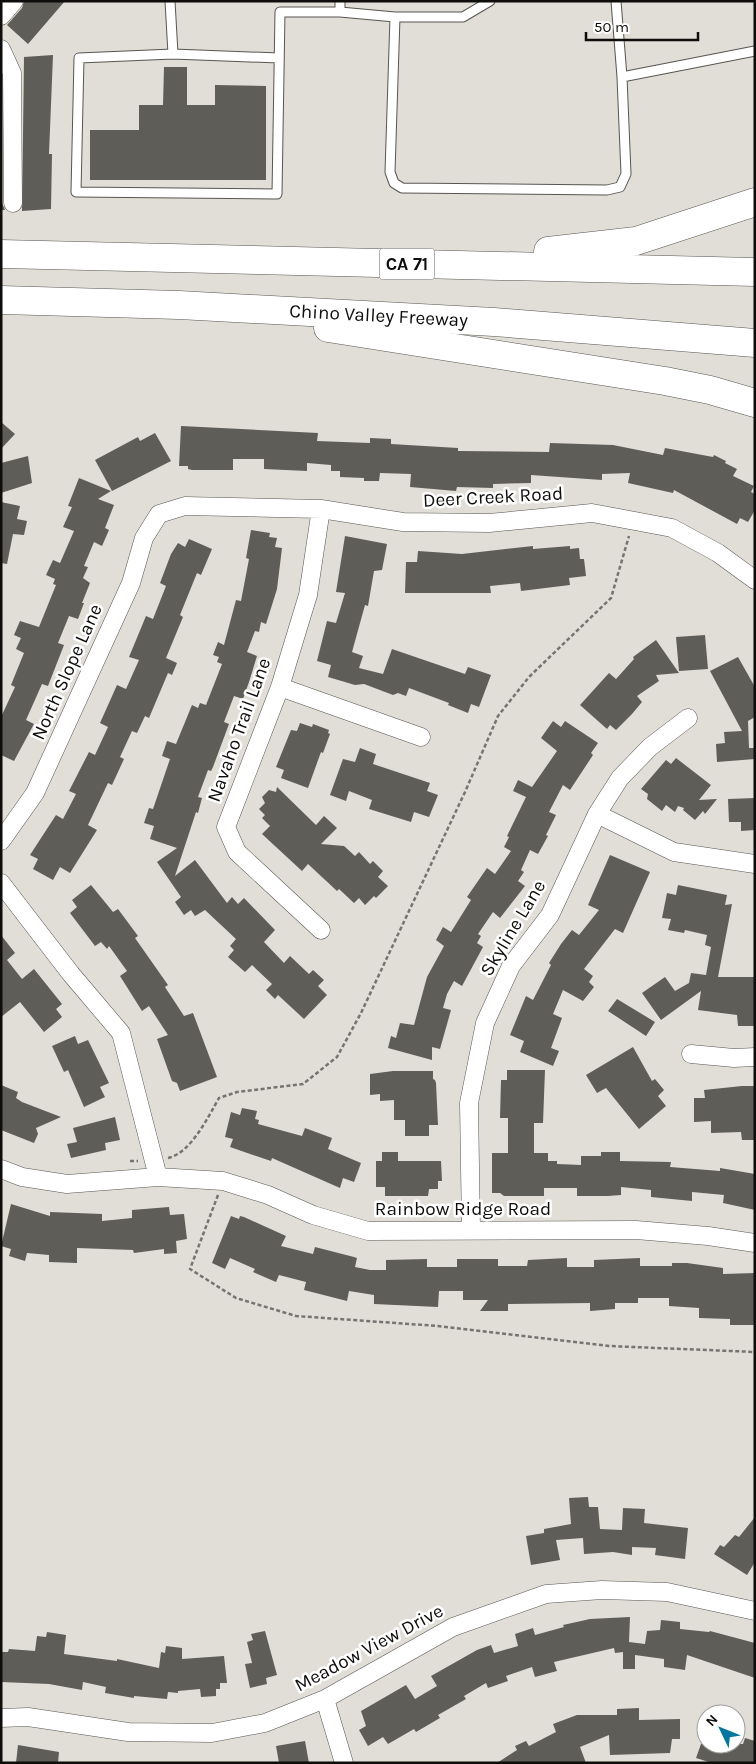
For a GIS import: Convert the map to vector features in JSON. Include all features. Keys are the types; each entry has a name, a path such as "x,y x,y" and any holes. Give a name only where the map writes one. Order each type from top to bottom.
{"highway":[{"path":"59,255 490,253 588,248 636,242 755,202"},
{"name":"CA 71","path":"1,254 755,272"},
{"name":"Chino Valley Freeway","path":"1,300 179,304 494,322 755,343"},
{"path":"179,304 665,382 710,390 755,403"}],"street":[{"path":"1,16 14,1"},
{"path":"1,49 12,73 7,110 13,203"},
{"name":"Deer Creek Road","path":"158,514 185,506 321,509 403,522 489,523 592,513 672,528 718,553 755,580"},
{"name":"Navaho Trail Lane","path":"321,509 308,595 280,687 226,827 237,852 321,930"},
{"name":"North Slope Lane","path":"1,841 36,793 131,583 144,538 158,514"},
{"path":"280,687 421,738"},
{"name":"Skyline Lane","path":"471,1230 469,1102 485,1023 511,966 550,915 597,814 620,778 650,747 688,718"},
{"path":"597,814 674,852 755,864"},
{"path":"1,883 71,974 121,1032 156,1170"},
{"path":"691,1054 734,1058 755,1057"},
{"name":"Rainbow Ridge Road","path":"1,1169 22,1177 67,1184 156,1170 223,1182 268,1195 313,1215 368,1231 636,1230 708,1236 755,1243"},
{"name":"Meadow View Drive","path":"1,1718 28,1717 128,1732 212,1733 265,1723 325,1699 453,1627 546,1594 602,1590 667,1592 755,1611"},
{"path":"325,1699 344,1763"}],"lane":[{"path":"170,1 174,54"},
{"path":"340,1 340,12"},
{"path":"278,58 174,54 79,58 76,192 277,194 280,12 340,12 395,17 464,17 490,1"},
{"path":"395,17 390,172 394,183 402,188 607,190 620,186 626,174 622,76 616,1"},
{"path":"622,76 755,51"}],"path":[{"path":"130,1161 156,1170 198,1135 219,1098 237,1092 304,1084 336,1057 361,1013 465,792 498,716 529,677 611,598 633,521"},
{"path":"223,1182 190,1269 236,1298 296,1316 438,1326 609,1346 755,1352"}],"building":[{"path":"24,1 65,1 28,44 7,25 22,8"},
{"path":"53,55 49,154 52,154 51,209 22,211 24,57"},
{"path":"164,67 187,67 187,105 215,105 215,85 266,86 266,180 90,180 90,130 139,130 139,105 163,105"},
{"path":"1,120 2,203 5,210 1,210"},
{"path":"1,422 15,434 1,449"},
{"path":"181,426 318,433 317,441 370,443 370,438 391,439 391,444 458,448 458,451 549,452 550,443 613,445 663,455 665,448 713,457 714,455 737,469 733,476 754,486 751,492 755,494 755,510 748,522 740,518 737,524 674,490 673,493 628,483 630,473 602,474 602,480 531,475 531,483 493,484 493,488 457,487 456,491 410,487 411,474 380,473 379,481 364,481 364,478 340,477 340,471 331,471 331,465 307,463 307,471 264,469 264,459 233,459 233,470 192,470 188,469 188,466 179,466"},
{"path":"155,433 171,461 112,491 95,460 138,437 140,441"},
{"path":"28,456 32,483 1,493 1,463"},
{"path":"79,478 111,491 98,499 114,505 105,528 109,530 102,546 94,542 84,566 88,567 83,578 90,583 82,603 84,603 78,619 69,616 58,643 64,645 48,686 42,684 26,720 34,724 14,761 1,755 1,717 15,687 11,685 24,653 16,649 21,638 14,635 20,621 39,627 56,585 53,584 55,579 46,575 53,560 60,563 74,531 63,527 72,507 68,506"},
{"path":"1,502 20,506 17,519 27,521 24,535 13,534 7,564 1,563"},
{"path":"251,530 270,533 269,537 277,538 275,547 282,548 277,589 266,624 261,622 259,632 255,631 247,652 257,656 249,682 243,699 234,696 224,722 229,724 213,767 211,771 208,770 198,797 202,798 198,813 196,812 175,876 195,860 227,903 232,897 238,904 244,898 275,930 264,942 284,963 290,956 309,974 313,970 324,980 318,986 327,995 304,1019 278,995 275,999 266,990 272,984 252,965 245,972 228,957 234,950 230,946 236,939 205,910 195,916 191,910 184,915 175,902 181,897 157,862 177,848 150,839 154,826 144,823 149,808 153,809 170,759 162,756 167,741 176,744 192,705 198,708 200,703 206,705 222,664 217,662 219,657 213,655 218,642 224,645 236,600 241,601 249,559 246,558"},
{"path":"345,536 387,544 382,570 374,571 368,606 365,605 352,652 363,656 359,668 383,674 392,649 465,674 468,667 491,675 479,707 471,704 468,713 448,705 449,703 409,688 406,696 398,693 393,695 364,684 355,685 328,677 331,665 317,661 327,621 336,623 345,593 336,592"},
{"path":"189,539 212,549 201,575 197,573 180,615 183,617 166,658 177,663 172,675 168,673 149,718 145,716 137,733 132,731 120,757 124,759 112,785 108,783 88,825 97,830 70,873 60,867 53,880 33,869 38,859 30,855 56,815 63,819 76,794 69,791 89,752 95,755 108,727 100,723 117,685 126,689 139,660 129,657 146,616 153,619 166,586 160,583 171,554 178,543 185,547"},
{"path":"533,546 533,549 570,546 570,549 579,548 580,559 584,559 586,576 569,578 570,585 521,591 520,583 490,586 491,593 405,593 406,562 417,562 418,551 462,554"},
{"path":"705,635 708,669 679,671 676,637"},
{"path":"656,640 679,673 656,675 659,681 637,696 642,702 632,714 616,730 610,725 607,729 580,705 609,673 616,679 634,659 633,657"},
{"path":"738,657 755,687 755,717 748,721 749,748 755,748 755,759 717,762 716,744 725,743 724,732 742,731 710,671"},
{"path":"553,721 561,727 565,721 598,743 591,753 593,755 570,790 563,785 549,812 556,815 546,835 548,836 538,854 530,850 521,870 524,872 518,881 525,886 500,918 493,912 478,934 481,936 477,943 483,947 462,986 454,981 447,994 443,1008 451,1010 440,1049 432,1047 432,1060 388,1048 391,1036 396,1038 400,1023 414,1025 427,977 444,946 436,940 443,927 451,932 471,900 467,897 487,868 495,874 511,851 504,847 509,837 507,836 526,797 513,791 518,780 532,787 557,751 541,738"},
{"path":"300,723 312,727 313,724 329,730 328,733 330,734 323,753 321,752 308,788 281,778 284,770 276,767 291,730 297,731"},
{"path":"360,748 376,754 373,764 430,783 427,791 438,795 429,817 414,812 411,822 369,809 372,800 349,791 346,801 330,795 343,759 355,762"},
{"path":"676,758 711,785 699,800 717,799 705,814 703,811 695,820 683,810 684,808 678,806 675,812 666,805 662,811 647,799 648,794 641,789 666,760 671,764"},
{"path":"277,787 316,825 324,816 337,828 321,844 344,846 355,856 359,852 370,864 373,861 383,871 378,877 388,886 376,898 374,896 365,905 359,898 354,903 339,889 337,891 308,864 302,871 262,834 270,826 262,818 265,815 259,809 265,803 262,797 269,790 276,792"},
{"path":"755,798 755,830 741,831 741,822 729,822 728,799"},
{"path":"610,855 650,872 623,933 615,929 584,969 593,976 589,982 594,987 583,1001 563,990 553,1014 562,1018 551,1048 559,1051 553,1066 520,1052 524,1041 510,1035 526,996 533,1000 551,965 549,963 561,944 572,930 579,935 599,910 588,905"},
{"path":"91,885 113,912 118,909 138,936 135,938 168,985 165,987 184,1016 193,1013 217,1077 180,1091 177,1083 172,1081 157,1039 168,1035 149,1006 142,1011 120,976 127,971 109,946 107,949 101,942 95,946 70,913 77,907 72,900"},
{"path":"678,885 727,895 725,905 732,904 718,977 755,977 755,1026 738,1026 737,1015 698,1010 701,991 661,1020 642,993 665,977 675,991 689,983 691,973 706,975 711,947 705,945 707,935 685,930 684,933 668,930 671,919 662,918 667,893 676,895"},
{"path":"1,935 15,953 7,960 22,979 34,969 62,1004 56,1009 62,1017 44,1032 20,1002 1,1017"},
{"path":"617,999 655,1022 646,1036 608,1011"},
{"path":"75,1036 78,1044 88,1040 109,1083 100,1087 105,1097 84,1107 68,1070 64,1072 52,1046"},
{"path":"633,1047 652,1081 655,1079 664,1090 658,1096 666,1106 639,1129 606,1088 597,1093 586,1075"},
{"path":"507,1070 545,1070 543,1123 534,1123 534,1153 548,1153 548,1161 557,1161 557,1164 581,1165 581,1156 601,1156 601,1152 620,1152 620,1161 671,1162 670,1167 720,1171 720,1168 755,1174 755,1210 723,1203 724,1195 692,1192 692,1201 651,1197 651,1190 621,1187 621,1195 608,1196 577,1196 577,1188 544,1188 544,1196 504,1196 500,1193 492,1193 492,1153 508,1153 508,1118 500,1118 501,1080 507,1080"},
{"path":"393,1071 433,1071 433,1079 436,1083 438,1125 429,1125 429,1136 405,1136 405,1120 394,1120 394,1100 380,1101 380,1094 370,1095 370,1074"},
{"path":"1,1085 18,1092 16,1098 22,1102 61,1117 36,1128 38,1134 34,1143 1,1130"},
{"path":"755,1086 755,1140 742,1140 741,1132 711,1133 711,1121 694,1122 694,1098 705,1098 704,1090"},
{"path":"242,1108 257,1111 255,1119 259,1120 258,1124 302,1136 305,1128 332,1138 328,1149 361,1163 354,1182 343,1178 340,1188 272,1158 271,1161 230,1147 233,1139 225,1137 231,1112 240,1115"},
{"path":"115,1117 120,1140 105,1143 106,1150 71,1158 67,1144 77,1142 73,1128"},
{"path":"382,1152 398,1152 398,1161 441,1161 442,1181 438,1181 438,1189 429,1189 428,1196 385,1196 385,1187 376,1187 376,1161 382,1161"},
{"path":"11,1204 50,1216 50,1212 102,1214 102,1221 132,1218 132,1210 169,1207 170,1215 184,1214 187,1239 176,1241 177,1253 164,1254 164,1249 134,1253 133,1250 77,1248 77,1263 49,1262 49,1255 27,1253 25,1261 9,1256 11,1249 1,1246"},
{"path":"231,1216 239,1219 240,1216 244,1217 286,1236 281,1246 313,1254 315,1247 354,1257 357,1258 355,1267 370,1270 386,1270 386,1260 427,1259 427,1267 457,1267 457,1259 498,1259 498,1266 527,1266 528,1260 567,1258 567,1267 594,1267 594,1260 640,1258 640,1266 672,1266 672,1263 687,1263 723,1268 723,1274 755,1273 755,1325 730,1325 730,1319 699,1318 699,1308 669,1306 669,1298 638,1298 638,1303 615,1303 615,1309 590,1311 590,1303 508,1304 508,1311 480,1311 488,1300 463,1300 463,1291 439,1291 438,1307 374,1304 374,1295 349,1291 347,1301 304,1290 306,1282 279,1275 276,1282 253,1272 255,1269 230,1258 225,1269 212,1263"},
{"path":"588,1497 589,1507 598,1507 600,1529 622,1530 623,1508 645,1509 644,1523 688,1528 685,1559 655,1555 656,1548 632,1547 632,1555 613,1552 584,1554 583,1538 556,1540 560,1560 531,1565 526,1536 544,1533 544,1529 571,1524 569,1498"},
{"path":"755,1517 755,1562 747,1575 714,1554 720,1545 724,1547 735,1535 739,1537"},
{"path":"630,1617 629,1642 645,1644 647,1631 660,1630 661,1620 680,1622 680,1629 710,1631 755,1643 755,1678 687,1655 685,1670 664,1667 664,1659 635,1655 635,1669 623,1669 623,1652 615,1653 614,1648 554,1662 557,1671 535,1677 532,1667 506,1676 508,1681 488,1688 486,1683 464,1696 466,1699 438,1715 440,1718 416,1732 414,1729 388,1744 383,1737 368,1746 359,1730 366,1726 361,1711 406,1685 415,1699 437,1686 431,1676 477,1650 491,1645 494,1653 518,1646 515,1634 533,1628 535,1635 564,1627 563,1625 590,1619"},
{"path":"265,1631 277,1675 266,1678 267,1684 250,1688 245,1664 252,1663 247,1642 253,1640 251,1634"},
{"path":"47,1632 66,1635 64,1654 117,1661 117,1659 159,1668 161,1652 165,1653 166,1646 182,1648 182,1659 224,1656 227,1683 220,1683 220,1689 216,1689 216,1696 201,1697 200,1689 178,1691 178,1693 168,1692 167,1699 134,1696 134,1698 105,1693 106,1687 83,1682 82,1690 49,1684 1,1682 1,1652 8,1652 9,1649 35,1651 37,1636 46,1637"},
{"path":"639,1708 639,1720 680,1719 680,1739 672,1739 670,1753 610,1755 609,1735 580,1747 586,1763 497,1763 517,1750 515,1746 526,1741 529,1746 556,1732 553,1724 577,1715 617,1715 617,1709"},
{"path":"746,1738 755,1741 755,1763 712,1763 696,1758 697,1754 746,1754"},
{"path":"305,1741 309,1763 279,1763 276,1746"},
{"path":"18,1745 59,1752 58,1763 16,1763"}]}
